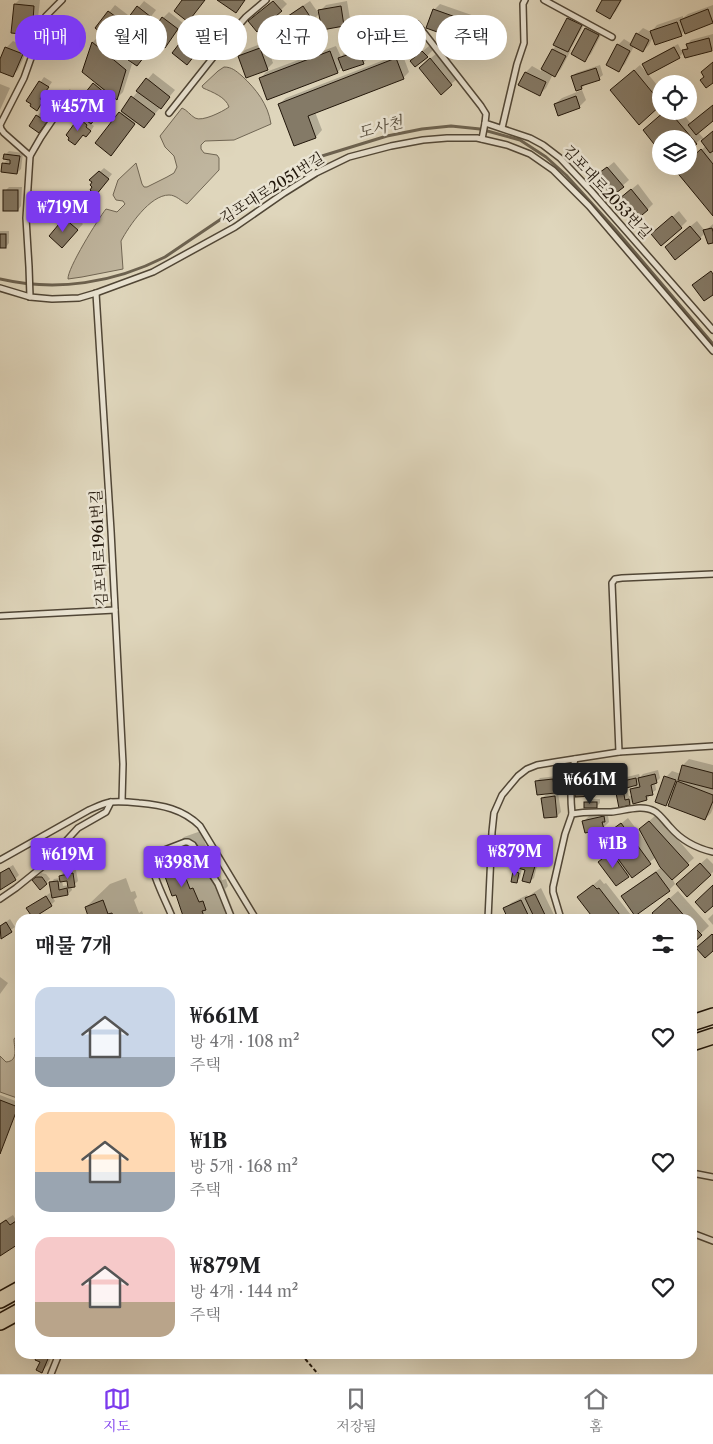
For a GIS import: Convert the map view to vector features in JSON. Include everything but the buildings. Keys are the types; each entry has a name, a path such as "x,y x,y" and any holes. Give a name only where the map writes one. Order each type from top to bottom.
{"main road":[{"path":"697,1021 713,1016"},
{"path":"697,1041 713,1036"},
{"path":"0,1300 15,1292"},
{"path":"0,1322 15,1314"}],"lane":[{"path":"30,156 4,133 0,125 24,78 35,47 39,26 62,0"},
{"path":"169,113 238,26 266,0"},
{"path":"502,128 517,64 524,43 523,4 525,0"},
{"path":"544,0 612,37"},
{"path":"426,36 486,114 483,137"},
{"path":"30,294 26,218 30,156 40,137 70,94"},
{"name":"김포대로2053번길","path":"485,125 502,128 530,138 560,158 598,198 713,330"},
{"name":"김포대로2051번길","path":"0,288 52,299 79,298 96,293 153,272 235,227 316,173 349,157 423,140 483,137 530,154 553,170 595,213 713,351"},
{"name":"김포대로1961번길","path":"96,293 123,764 122,801"},
{"path":"618,752 612,582 615,579 622,578 713,574"},
{"path":"0,616 114,610"},
{"path":"488,914 494,813 497,803 509,786 527,769 537,765 618,752 713,746"},
{"path":"560,914 553,887 565,834 572,814 570,790 571,774 575,759"},
{"path":"0,860 89,810 111,802 122,801 165,806 182,813 196,822 204,832 253,914"},
{"path":"0,898 42,867 78,828 106,812 111,802"},
{"path":"572,814 650,809 659,815 680,838 698,848 713,852"},
{"path":"171,914 160,891 150,859 154,854 185,842 193,845 218,884 230,914"},
{"path":"697,1174 713,1177"},
{"path":"697,1235 713,1241"},
{"path":"50,1374 57,1359"}],"path":[{"path":"305,1359 318,1374"}],"shaded area":[{"path":"224,67 236,71 257,92 264,103 271,124 234,140 205,141 201,145 201,149 204,153 217,155 219,158 219,170 187,204 172,195 162,196 141,212 121,241 123,269 68,279 77,255 106,209 117,212 125,204 123,201 116,200 113,195 118,180 136,163 144,187 174,173 177,167 174,156 165,147 160,136 182,108 195,118 202,119 229,107 222,98 202,86"},
{"path":"15,1053 15,1097 0,1092 0,1056 6,1062 14,1057"}],"waterway":[{"name":"도사천","path":"0,279 21,283 64,285 85,283 126,273 165,257 295,169 322,156 387,136 422,129 451,126 480,129 520,140 546,157 566,175 615,229 713,344"}]}
